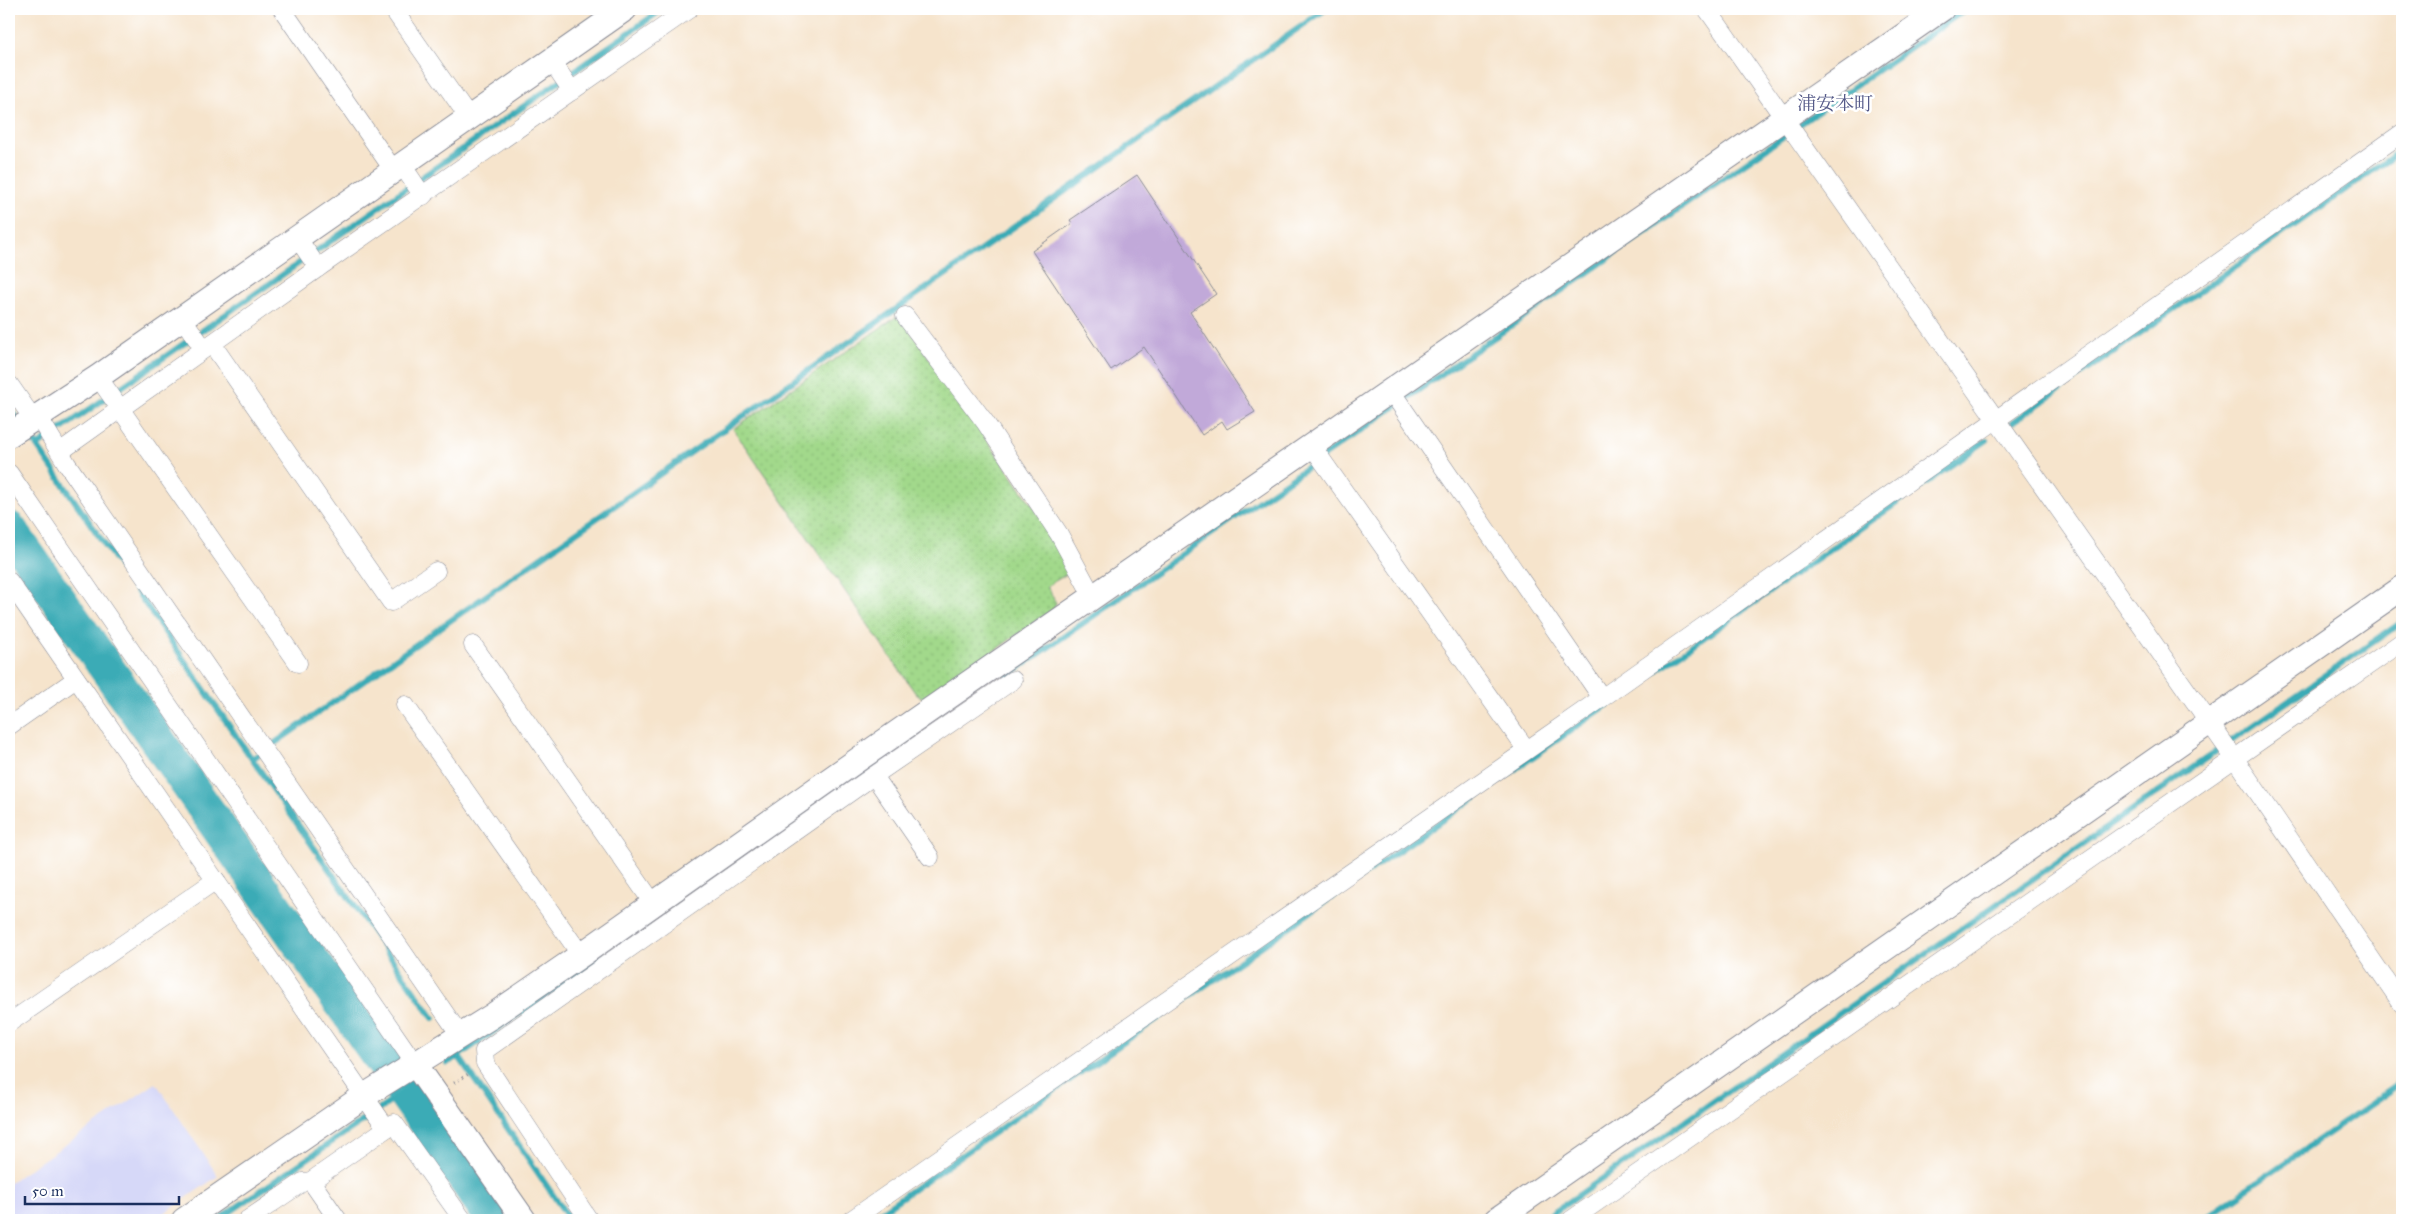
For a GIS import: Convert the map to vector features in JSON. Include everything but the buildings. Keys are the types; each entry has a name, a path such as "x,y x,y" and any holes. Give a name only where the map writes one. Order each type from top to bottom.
{"street":[{"path":"282,9 410,180"},
{"path":"393,9 469,118"},
{"path":"36,432 110,394 197,337 410,180 563,77 625,9"},
{"path":"36,432 110,394 197,337 410,180 469,118 563,77 689,9"},
{"path":"1708,9 2233,757 2402,1004"},
{"path":"247,1220 303,1182 311,1181 411,1066 473,1041 653,915 865,772 961,704 1093,597 1317,454 1784,118 1942,9"},
{"path":"851,1220 1602,698 2402,133"},
{"path":"905,316 985,422 1059,534 1093,597"},
{"path":"197,337 391,602 436,571"},
{"path":"9,384 36,432 67,464 265,750 473,1041 485,1063 584,1218"},
{"path":"110,394 298,663"},
{"path":"1396,399 1602,698"},
{"path":"1317,454 1526,749"},
{"path":"9,474 411,1066 524,1220"},
{"path":"9,581 376,1108 394,1123 463,1220"},
{"path":"1496,1220 2213,731 2402,588"},
{"path":"1571,1220 2233,757 2402,642"},
{"path":"472,645 653,915"},
{"path":"9,726 76,679"},
{"path":"961,704 1013,680"},
{"path":"405,705 581,955"},
{"path":"865,772 930,857"},
{"path":"9,1023 216,880"},
{"path":"473,1041 492,1016 581,955 653,915"},
{"path":"184,1220 376,1108"},
{"path":"311,1181 338,1220"}],"shaded area":[{"path":"156,1083 218,1176 154,1220 13,1220 9,1215 9,1183"}],"green space":[{"path":"899,315 1056,539 1072,571 1047,586 1056,603 1053,609 929,697 921,697 916,694 733,429"}],"waterway":[{"path":"37,446 663,9"},
{"path":"252,759 1326,9"},
{"path":"1800,124 1966,9"},
{"path":"1007,676 1784,136"},
{"path":"2013,422 2402,150"},
{"path":"9,408 433,1018"},
{"path":"869,1220 1987,440"},
{"path":"9,529 494,1220"},
{"path":"1543,1220 2402,622"},
{"path":"448,1063 602,957"},
{"path":"457,1054 570,1220"},
{"path":"2203,1220 2402,1082"},
{"path":"218,1220 412,1087"}],"district":[{"name":"浦安本町","path":"1835,103"}]}
